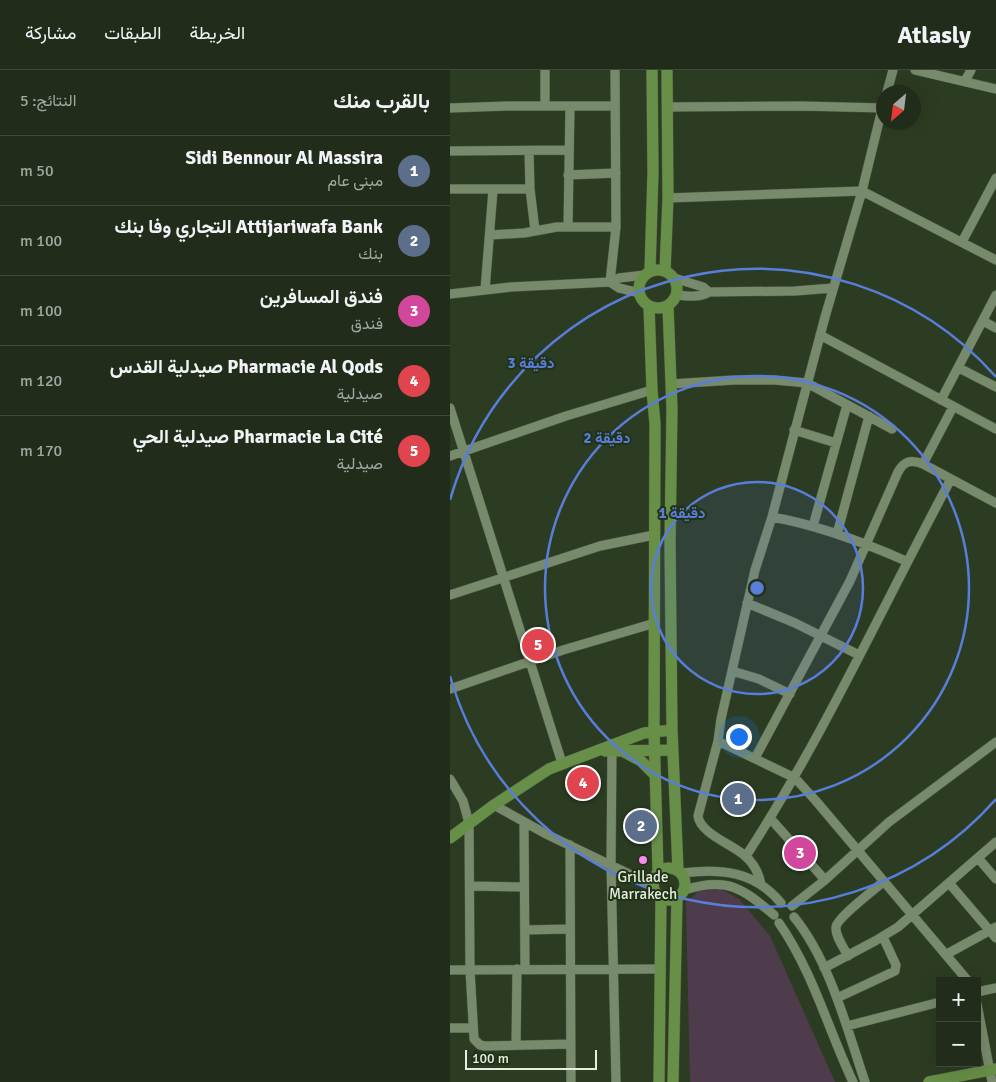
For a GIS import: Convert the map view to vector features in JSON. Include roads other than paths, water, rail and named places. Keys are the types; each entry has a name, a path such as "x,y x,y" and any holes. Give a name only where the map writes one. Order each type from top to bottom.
{"main road":[{"path":"647,273 665,270 674,278 677,283 677,295 668,306 660,308 649,306 640,293 640,284 647,273 654,172 652,70"},
{"path":"665,270 668,198 668,70"},
{"path":"649,306 655,424 654,750 658,871 652,885 661,898 669,900 681,894"},
{"path":"668,306 671,384 672,750 680,872"},
{"path":"615,749 636,735 672,730"},
{"path":"450,838 494,805 536,777 562,763 596,751 615,749 672,750"},
{"path":"615,749 642,761 655,775"},
{"path":"658,871 672,868 680,872 685,878 681,894 673,1082"},
{"path":"660,1082 661,898"},
{"path":"929,1082 993,1069"}],"street":[{"path":"545,70 545,106"},
{"path":"610,282 616,227 615,70"},
{"path":"888,85 893,70"},
{"path":"915,70 939,73 996,89"},
{"path":"964,81 971,70"},
{"path":"450,108 615,106"},
{"path":"568,227 570,107"},
{"path":"667,107 876,107"},
{"path":"761,885 759,875 746,856 705,829 699,822 698,816 718,741 755,570 772,517 794,430 862,191 877,130"},
{"path":"450,151 569,150"},
{"path":"530,151 530,189 534,230"},
{"path":"568,175 616,173"},
{"path":"962,242 996,178"},
{"path":"450,189 530,189"},
{"path":"485,290 493,190"},
{"path":"668,198 862,191 996,260"},
{"path":"490,235 568,227 616,227"},
{"path":"450,294 582,282 610,282 618,278 647,273"},
{"path":"674,278 702,287 708,292"},
{"path":"610,282 619,288 640,293"},
{"path":"677,295 694,296 704,295 708,292 795,291 833,288"},
{"path":"941,400 996,295"},
{"path":"983,321 996,328"},
{"path":"820,335 996,429"},
{"path":"959,368 996,387"},
{"path":"671,384 734,380 776,380 807,383 892,429"},
{"path":"450,456 566,416 652,390"},
{"path":"813,526 847,404"},
{"path":"923,464 953,407"},
{"path":"450,408 562,763"},
{"path":"837,534 869,416"},
{"path":"794,430 836,443"},
{"path":"755,758 822,636 867,545 901,467 911,461 923,464 996,503"},
{"path":"746,856 794,778 860,655 906,561 950,479"},
{"path":"772,517 813,526 906,561"},
{"path":"450,595 600,546 654,535"},
{"path":"747,604 787,620 860,655"},
{"path":"450,689 600,638 655,623"},
{"path":"732,671 759,679 790,694"},
{"path":"718,741 794,778 816,800 965,977"},
{"path":"792,906 825,880 903,811 996,742"},
{"path":"615,749 610,865 616,1082"},
{"path":"450,779 463,801 469,823 470,970 474,1039 480,1045 571,1044"},
{"path":"494,805 524,823 652,885"},
{"path":"770,818 825,880"},
{"path":"516,1044 525,930 524,823"},
{"path":"824,968 883,937 912,915 996,842"},
{"path":"570,845 571,1082"},
{"path":"978,858 996,879"},
{"path":"680,872 722,871 741,875 761,885 781,903"},
{"path":"848,956 837,932 836,925 842,917 884,882"},
{"path":"681,894 713,883 730,886 749,895 774,915 790,938 815,988 853,1082"},
{"path":"949,883 992,928 996,938"},
{"path":"470,886 524,887"},
{"path":"774,915 775,908 781,903 787,903 792,906 795,911 794,917 786,924 779,923"},
{"path":"794,917 807,936 824,968 847,1026 865,1082"},
{"path":"947,954 992,928"},
{"path":"525,930 570,929"},
{"path":"836,998 895,971 896,965 883,937"},
{"path":"450,970 661,969"},
{"path":"981,991 996,988"},
{"path":"847,1026 936,1003"},
{"path":"981,1020 993,1069 992,1082"},
{"path":"450,1028 472,1028"}],"place":[{"name":"Pharmacie La Cité صيدلية الحي","path":"538,645"},
{"name":"Pharmacie Al Qods صيدلية القدس","path":"583,783"},
{"name":"Sidi Bennour Al Massira","path":"738,799"},
{"name":"Attijariwafa Bank التجاري وفا بنك","path":"641,826"},
{"name":"فندق المسافرين","path":"800,853"},
{"name":"Grillade Marrakech","path":"643,860"}]}
